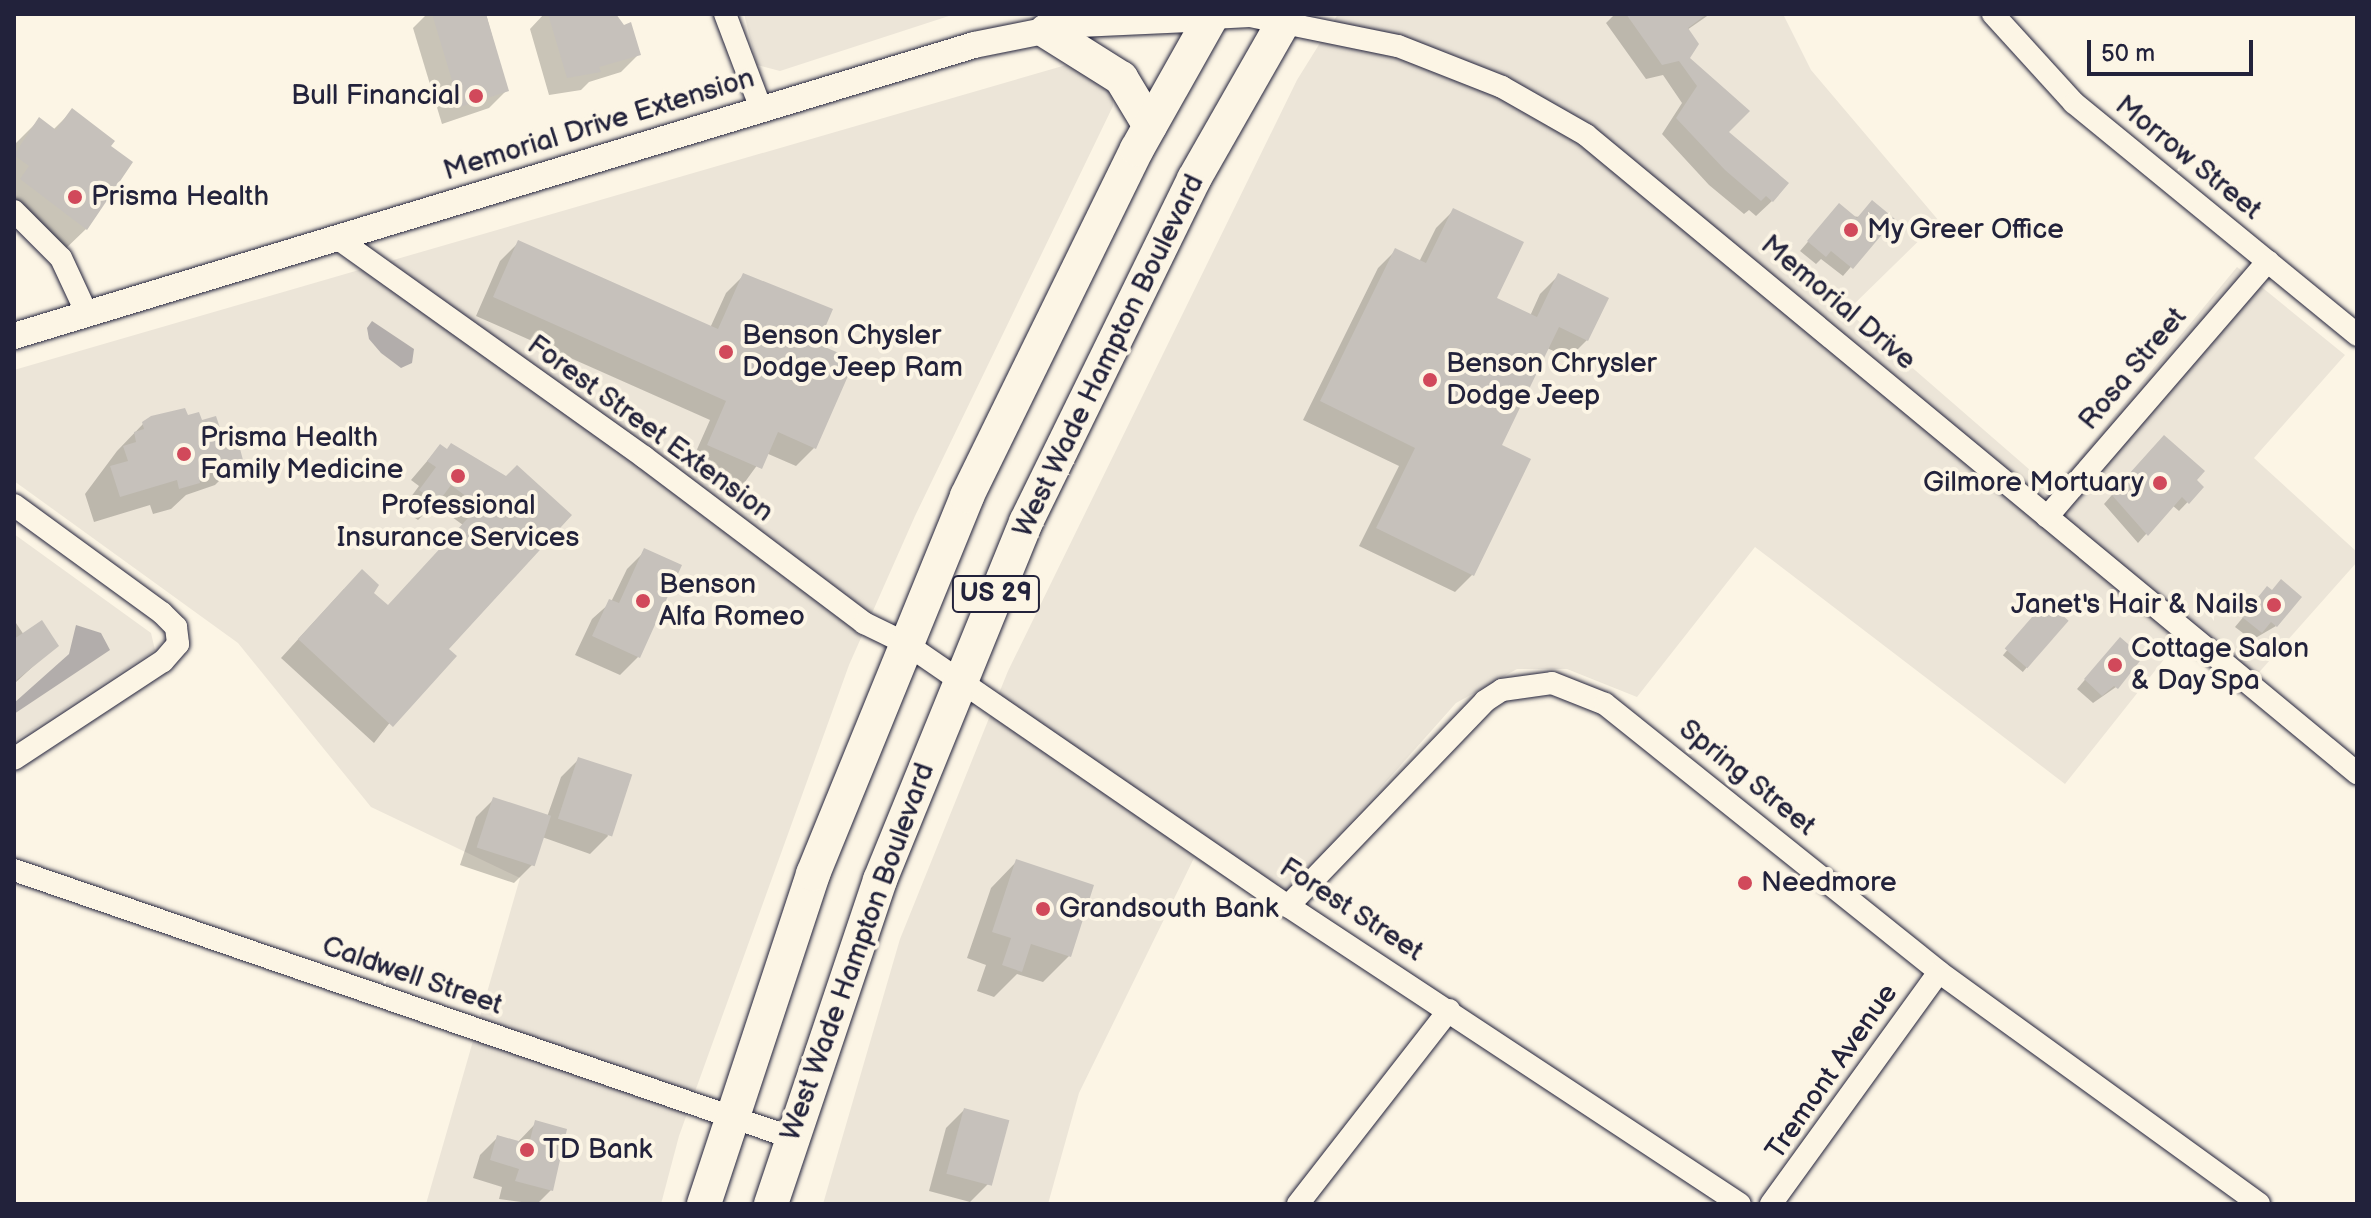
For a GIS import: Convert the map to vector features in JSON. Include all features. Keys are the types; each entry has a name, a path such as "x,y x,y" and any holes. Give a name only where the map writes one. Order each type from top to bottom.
{"main road":[{"name":"West Wade Hampton Boulevard","path":"771,1204 790,1137 869,910 932,662 1042,336 1150,126 1212,16"},
{"name":"West Wade Hampton Boulevard","path":"704,1204 728,1117 813,874 1100,364 1194,179 1286,18"},
{"path":"1046,31 1109,67 1150,126"}],"street":[{"path":"725,14 761,109"},
{"name":"Morrow Street","path":"1993,14 2074,103 2357,335"},
{"name":"Memorial Drive Extension","path":"14,336 974,45 1079,24 1212,16"},
{"name":"Memorial Drive","path":"1212,16 1286,18 1380,41 1469,71 1586,135 2357,773"},
{"path":"14,211 61,258 87,314"},
{"name":"Forest Street Extension","path":"337,238 644,457 864,623 932,662"},
{"name":"Rosa Street","path":"2047,517 2268,261"},
{"path":"14,505 162,613 176,627 178,644 163,661 14,759"},
{"name":"Forest Street","path":"932,662 1288,906 1740,1204"},
{"name":"Spring Street","path":"1288,906 1485,701 1502,690 1552,683 1605,704 1636,726 1939,972 2259,1204"},
{"name":"Caldwell Street","path":"14,870 790,1137"},
{"name":"Tremont Avenue","path":"1771,1204 1939,972"},
{"path":"1298,1204 1449,1010"}],"shaded area":[{"path":"744,14 955,14 780,71 757,65"},
{"path":"1338,14 1783,14 1811,70 1939,221 1847,311 2053,490 2237,267 2345,355 2254,458 2357,552 2357,562 2238,696 2177,643 2065,784 1755,547 1637,697 1567,669 1517,669 1456,703 1273,909 1194,858 1079,1093 1048,1204 823,1204 900,939 1008,671 1297,80"},
{"path":"1073,63 1113,89 1113,106 915,516 849,665 679,1136 661,1204 426,1204 520,878 371,807 238,643 14,481 14,370"},
{"path":"372,321 414,349 412,363 401,368 381,353 369,339 367,328"},
{"path":"14,534 151,633 155,650 14,741"},
{"path":"76,625 101,633 110,650 14,714 14,703 69,654"}],"building":[{"path":"432,14 486,14 509,91 460,107"},
{"path":"548,14 616,14 624,25 631,22 641,55 599,67 601,72 567,78"},
{"path":"1626,14 1707,14 1688,28 1699,44 1690,58 1750,111 1729,132 1789,183 1773,202 1766,196 1761,201 1725,170 1676,118 1697,86 1679,61 1662,65"},
{"path":"72,108 115,141 111,146 133,162 87,230 20,179 29,166 14,155 39,117 56,130"},
{"name":"My Greer Office","path":"1872,200 1895,219 1853,269 1831,251 1826,257 1807,241 1839,203 1857,218"},
{"path":"1453,208 1524,242 1497,298 1537,317 1558,273 1609,298 1588,341 1559,327 1502,445 1531,459 1474,576 1376,528 1415,448 1320,401 1395,248 1426,263"},
{"name":"Benson Chysler Dodge Jeep Ram","path":"518,240 718,329 743,273 833,309 818,344 855,360 816,449 778,432 762,469 707,445 726,401 493,297"},
{"name":"Prisma Health Family Medicine","path":"185,408 188,415 199,412 202,420 216,416 222,434 235,430 243,460 199,474 200,483 179,489 177,480 120,497 110,466 128,461 123,446 136,442 134,432 144,429 142,422 151,416"},
{"name":"Gilmore Mortuary","path":"2164,435 2205,471 2197,480 2204,487 2189,504 2182,497 2148,536 2111,494"},
{"path":"451,443 506,476 517,465 572,515 449,649 457,656 393,727 298,639 362,569 379,585 374,593 388,605 479,506 451,485 437,504 419,490 436,467 427,461 440,444 447,449"},
{"name":"Benson Alfa Romeo","path":"644,548 682,565 640,658 592,636 609,599 619,603"},
{"name":"Janet's Hair & Nails","path":"2281,579 2302,597 2277,627 2271,622 2262,633 2242,617 2267,586 2272,590"},
{"path":"2046,601 2069,621 2027,668 2005,649"},
{"path":"42,620 59,646 14,682 14,639"},
{"name":"Cottage Salon & Day Spa","path":"2120,637 2143,657 2118,689 2114,686 2102,696 2084,679"},
{"path":"578,757 632,775 612,836 558,819"},
{"path":"493,797 551,816 535,866 477,847"},
{"name":"Grandsouth Bank","path":"1016,859 1094,885 1071,957 1031,944 1022,972 1002,965 1011,938 992,932"},
{"path":"964,1108 1009,1120 992,1186 946,1174"},
{"name":"TD Bank","path":"535,1120 567,1129 553,1191 515,1181 519,1169 490,1160 497,1135 529,1144"}],"place":[{"name":"Bull Financial","path":"476,96"},
{"name":"Prisma Health","path":"75,197"},
{"name":"My Greer Office","path":"1851,230"},
{"name":"Benson Chysler Dodge Jeep Ram","path":"726,352"},
{"name":"Benson Chrysler Dodge Jeep","path":"1430,380"},
{"name":"Prisma Health Family Medicine","path":"184,454"},
{"name":"Professional Insurance Services","path":"458,476"},
{"name":"Gilmore Mortuary","path":"2160,483"},
{"name":"Benson Alfa Romeo","path":"643,601"},
{"name":"Janet's Hair & Nails","path":"2274,605"},
{"name":"Cottage Salon & Day Spa","path":"2115,665"},
{"name":"Needmore","path":"1745,883"},
{"name":"Grandsouth Bank","path":"1043,909"},
{"name":"TD Bank","path":"527,1150"}]}
